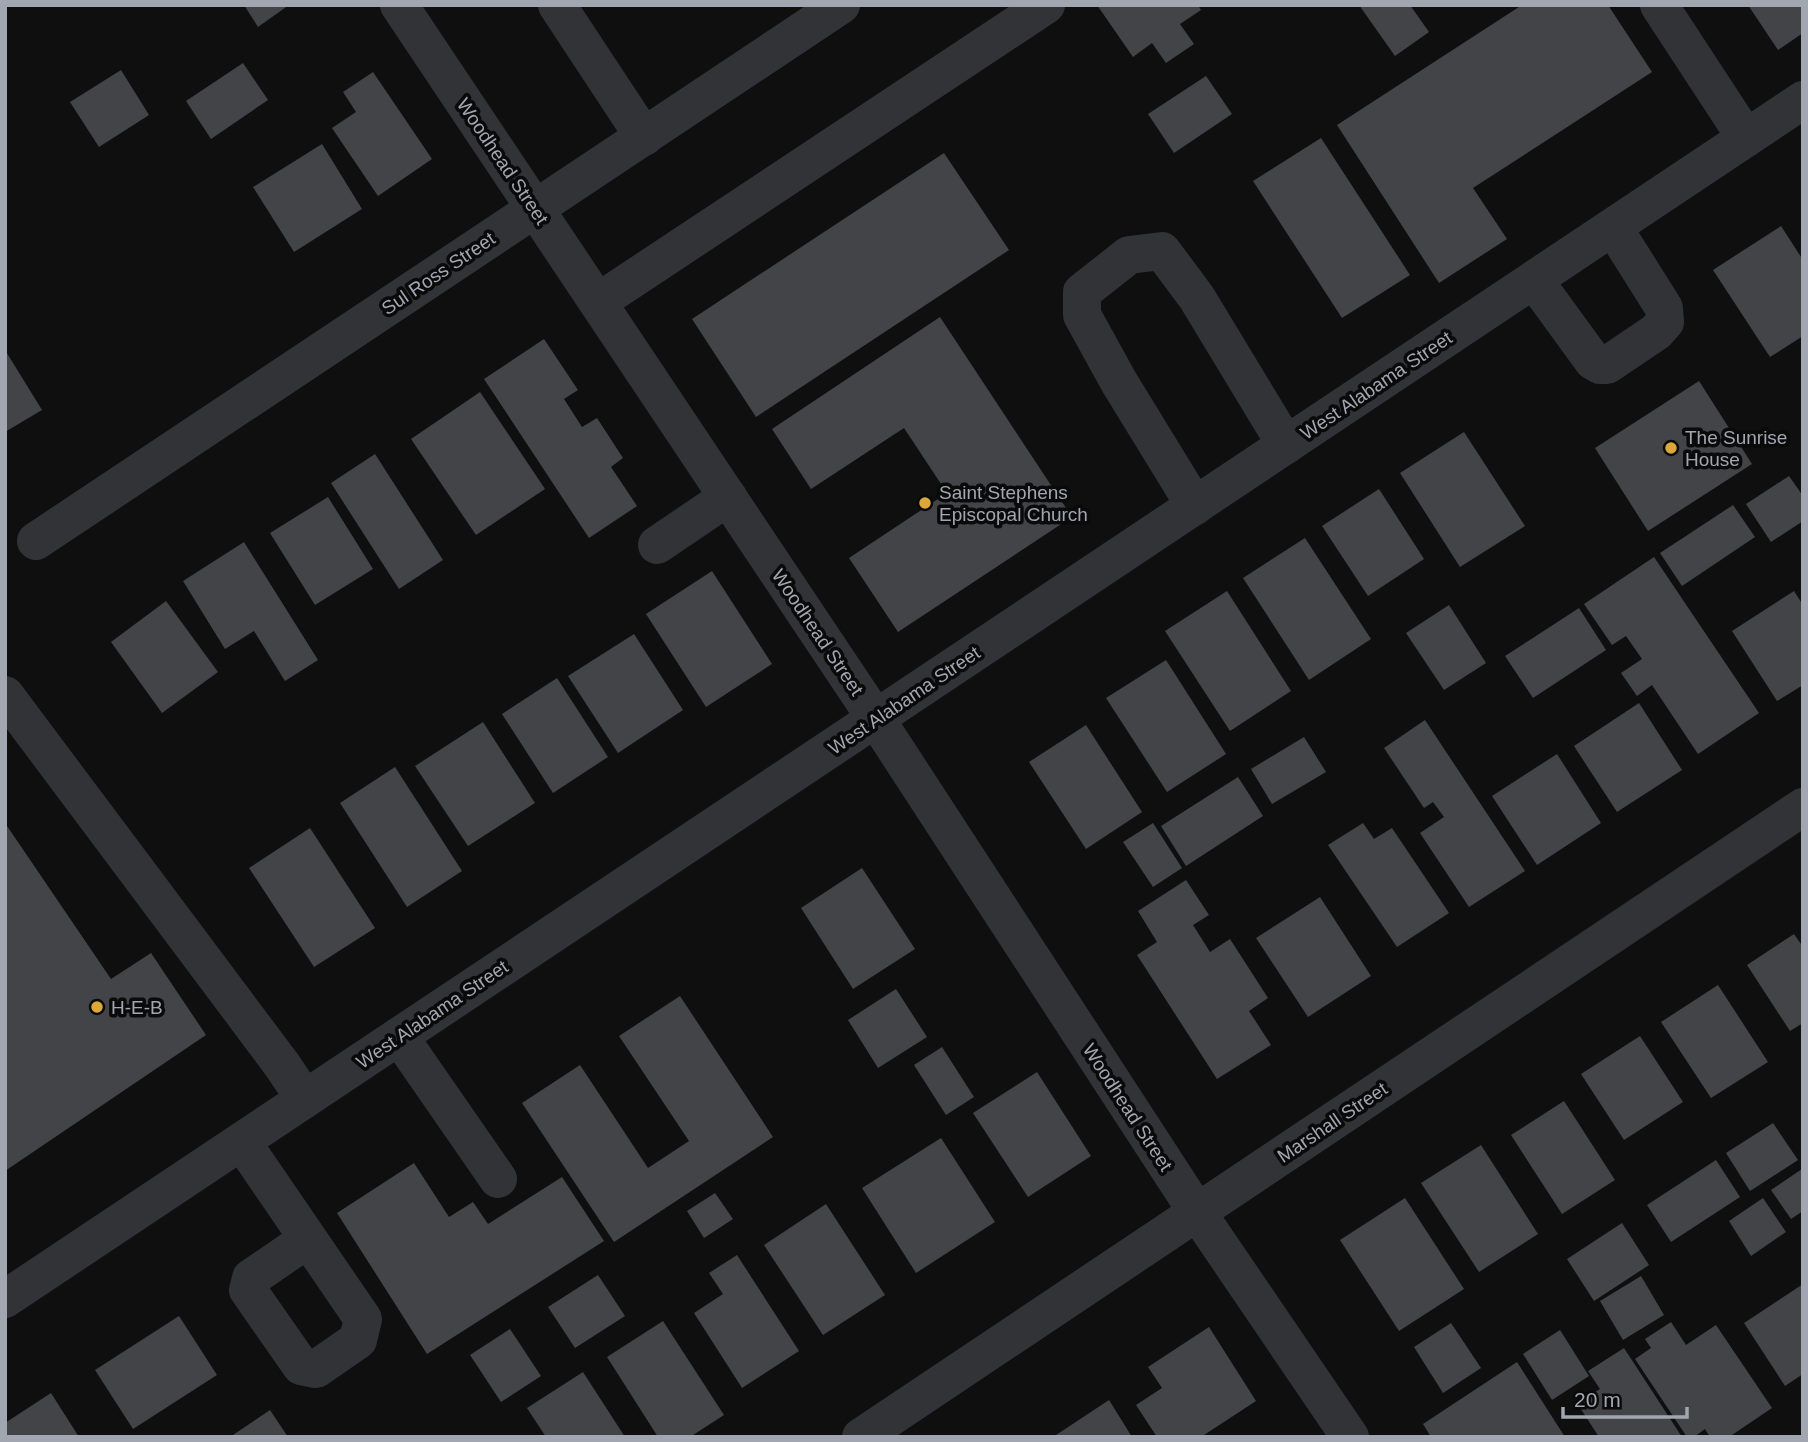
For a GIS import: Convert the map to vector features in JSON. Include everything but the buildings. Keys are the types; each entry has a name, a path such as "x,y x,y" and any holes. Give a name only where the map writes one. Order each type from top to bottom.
{"street":[{"name":"Woodhead Street","path":"399,5 876,719 1197,1212 1350,1437"},
{"path":"557,5 644,136"},
{"name":"Sul Ross Street","path":"36,541 841,5"},
{"path":"598,302 1046,5"},
{"path":"1659,5 1746,138"},
{"name":"West Alabama Street","path":"5,1299 1803,100"},
{"path":"1534,280 1593,361 1607,365 1656,332 1665,322 1664,308 1613,227"},
{"path":"1195,506 1119,382 1082,315 1082,292 1129,255 1162,251 1197,298 1286,445"},
{"path":"657,545 728,497"},
{"path":"5,695 305,1099"},
{"name":"Marshall Street","path":"861,1437 1803,807"},
{"path":"399,1037 498,1180"},
{"path":"242,1142 308,1239"}],"place":[{"name":"The Sunrise House","path":"1671,448"},
{"name":"Saint Stephens Episcopal Church","path":"925,503"},
{"name":"H-E-B","path":"97,1007"}]}
